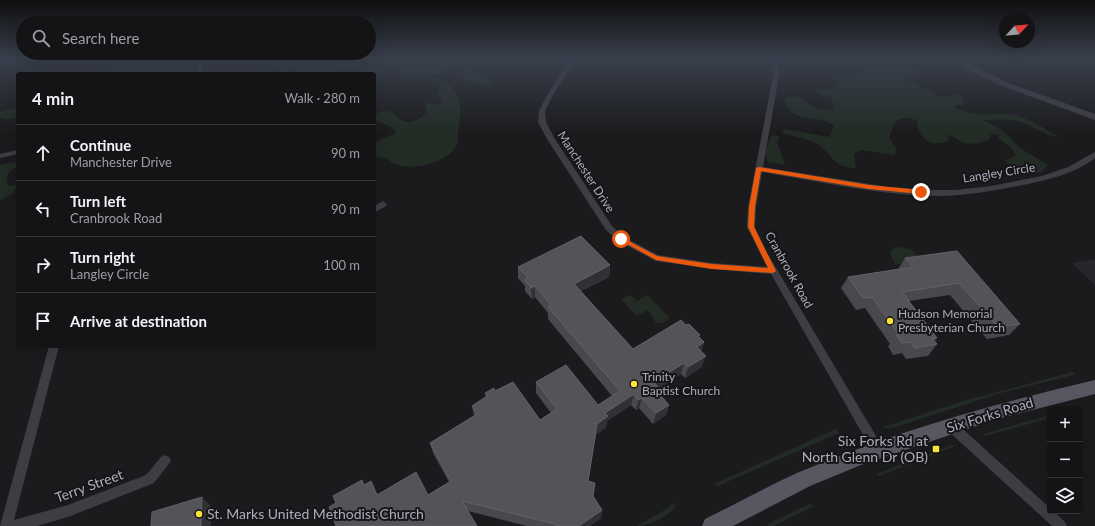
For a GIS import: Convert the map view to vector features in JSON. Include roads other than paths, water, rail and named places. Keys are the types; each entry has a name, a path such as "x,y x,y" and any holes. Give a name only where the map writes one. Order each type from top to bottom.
{"main road":[{"name":"Six Forks Road","path":"714,526 803,480 878,450 1004,409 1095,387"}],"street":[{"name":"Manchester Drive","path":"557,84 542,111 542,122 552,142 609,228 621,239 656,258 712,266 773,271"},
{"name":"Cranbrook Road","path":"775,84 752,207 751,227 773,271 878,450"},
{"path":"1004,84 1095,117"},
{"path":"0,156 16,152"},
{"name":"Langley Circle","path":"759,168 869,187 933,193 984,190 1047,177 1086,160 1095,154"},
{"path":"376,209 383,204"},
{"path":"6,526 53,348"},
{"path":"951,426 1061,526"},
{"name":"Terry Street","path":"14,526 68,511 150,479 165,461"}],"place":[{"name":"Hudson Memorial Presbyterian Church","path":"890,321"},
{"name":"Trinity Baptist Church","path":"634,384"},
{"name":"Six Forks Rd at North Glenn Dr (OB)","path":"936,449"},
{"name":"St. Marks United Methodist Church","path":"199,514"}]}
